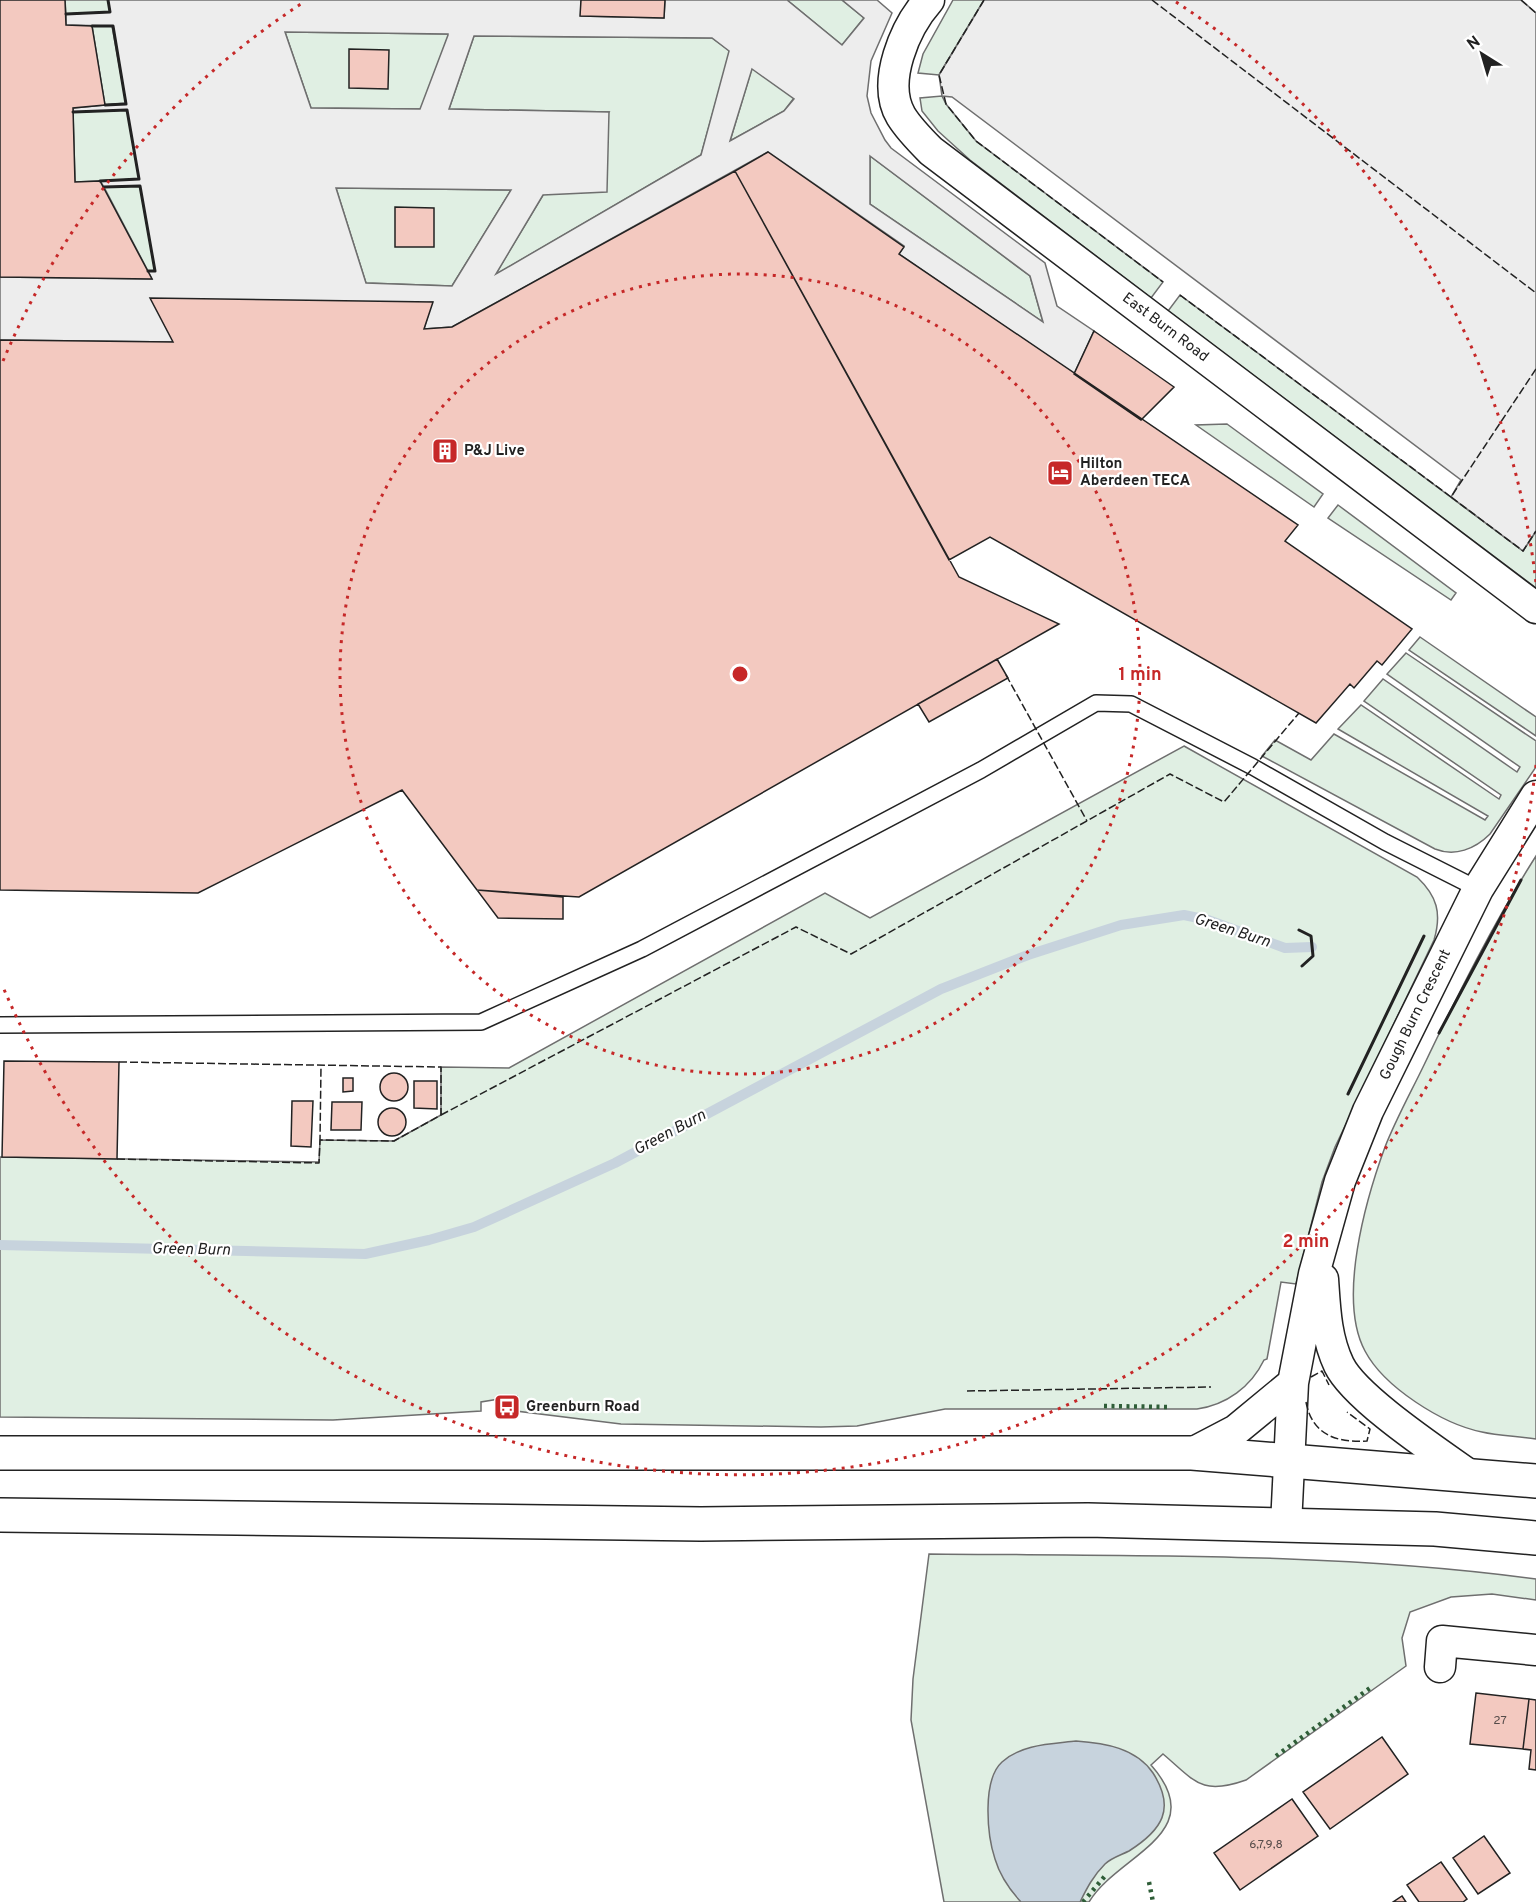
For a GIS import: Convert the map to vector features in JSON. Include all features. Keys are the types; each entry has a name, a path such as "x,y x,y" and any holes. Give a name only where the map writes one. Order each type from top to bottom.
{"main road":[{"path":"0,1453 1192,1453 1536,1481"},
{"path":"0,1515 701,1524 1088,1520 1435,1529 1536,1538"}],"street":[{"name":"East Burn Road","path":"928,0 907,35 895,74 897,106 914,134 931,151 1536,608"},
{"name":"Gough Burn Crescent","path":"1286,1525 1293,1383 1321,1246 1340,1181 1368,1111 1478,889 1536,796"},
{"name":"Gough Burn Crescent","path":"1321,1246 1324,1313 1333,1351 1340,1367 1354,1388 1469,1475"},
{"path":"1192,1453 1236,1430 1293,1383"},
{"path":"1440,1667 1442,1641 1536,1650"}],"lane":[{"path":"0,1025 481,1022 642,949 971,775 1096,703 1131,704 1140,708 1253,767 1385,843 1478,889"}],"green space":[{"path":"65,0 108,0 110,12 66,14"},
{"path":"787,0 842,0 864,18 842,45"},
{"path":"953,0 984,0 939,75 918,73 923,54"},
{"path":"92,26 113,26 126,104 105,105"},
{"path":"285,32 449,34 421,109 311,108"},
{"path":"474,36 712,38 730,51 701,155 495,275 543,195 609,112 449,109"},
{"path":"752,68 794,98 784,111 730,141"},
{"path":"942,96 976,141 1163,282 1151,298 970,160 938,131 922,111 920,98"},
{"path":"127,110 139,179 75,182 73,112"},
{"path":"870,156 1030,276 1043,322 870,204"},
{"path":"140,186 155,271 148,271 104,187"},
{"path":"336,188 511,190 452,286 366,283"},
{"path":"1180,295 1523,551 1536,531 1536,588 1168,311"},
{"path":"1227,424 1323,494 1314,507 1196,425"},
{"path":"1338,505 1456,593 1451,600 1328,518"},
{"path":"1420,637 1536,717 1536,736 1409,650"},
{"path":"1406,653 1536,741 1536,767 1490,834 1478,844 1457,852 1435,849 1262,756 1275,740 1311,760 1334,734 1485,820 1488,816 1338,729 1361,705 1499,799 1501,795 1364,701 1383,679 1517,772 1520,767 1387,674"},
{"path":"1184,746 1417,877 1433,898 1438,921 1434,940 1335,1147 1322,1182 1296,1284 1281,1282 1267,1359 1245,1386 1228,1399 1197,1409 945,1409 857,1426 821,1427 621,1424 516,1411 517,1396 481,1402 481,1411 333,1420 0,1417 0,1157 319,1162 320,1140 394,1141 441,1115 441,1067 509,1068 825,893 870,918"},
{"path":"1536,856 1536,1439 1466,1428 1416,1402 1386,1378 1365,1351 1357,1329 1354,1277 1363,1221 1385,1147 1477,959"},
{"path":"929,1554 1233,1557 1386,1564 1536,1579 1536,1600 1492,1594 1451,1597 1410,1612 1402,1638 1406,1666 1246,1780 1231,1785 1208,1786 1191,1778 1163,1754 1151,1765 1167,1789 1171,1809 1166,1826 1154,1841 1102,1885 1089,1902 944,1902 911,1720 913,1679"}],"shaded area":[{"path":"108,0 581,0 581,16 664,18 665,0 787,0 842,45 864,18 842,0 877,0 892,13 871,61 867,96 871,113 885,140 891,148 1045,263 1057,306 1094,331 1074,374 899,254 904,246 768,152 452,327 424,329 432,302 173,342 0,340 0,277 152,279 148,271 155,271 140,186 104,187 100,181 139,179 127,110 73,112 73,108 126,103 112,26 66,25 66,14 110,12","holes":["285,32 448,34 420,109 311,108","474,36 712,38 729,51 701,155 496,274 543,195 607,192 609,112 449,109","752,69 794,99 784,111 730,141","870,156 1030,276 1043,322 870,204","336,188 511,190 452,286 366,283"]},
{"path":"984,0 1521,0 1536,13 1536,531 1523,551 1451,497 1461,480 952,97 942,96 939,75"},
{"path":"1076,1741 1119,1748 1129,1752 1146,1765 1153,1773 1164,1797 1162,1818 1150,1835 1129,1851 1105,1864 1080,1902 1021,1902 1002,1877 992,1849 988,1823 991,1781 1002,1762 1018,1752 1037,1746"}],"building":[{"path":"0,0 65,0 66,25 92,26 105,105 73,108 75,182 100,181 152,279 0,277"},
{"path":"581,0 665,0 664,18 580,16"},
{"path":"349,49 389,50 388,89 349,88"},
{"name":"Hilton Aberdeen TECA","path":"768,152 904,247 899,254 1298,525 1285,541 1412,629 1382,665 1377,661 1354,688 1350,684 1316,723 990,537 949,560 735,171"},
{"name":"P&J Live","path":"735,171 959,577 1059,624 579,897 477,890 402,790 198,893 0,890 0,340 173,342 150,298 433,302 424,329 452,327"},
{"path":"395,207 434,208 434,247 395,247"},
{"path":"1094,331 1174,387 1141,420 1074,374"},
{"path":"997,659 1008,678 929,722 918,704"},
{"path":"477,890 563,897 563,919 498,918"},
{"path":"4,1061 119,1062 117,1159 2,1157"},
{"path":"394,1073 404,1077 408,1087 404,1097 394,1101 384,1097 380,1087 384,1077"},
{"path":"343,1078 353,1078 353,1091 343,1092"},
{"path":"414,1081 437,1081 437,1109 414,1108"},
{"path":"292,1101 313,1101 311,1147 291,1146"},
{"path":"332,1102 362,1102 361,1130 331,1130"},
{"path":"392,1108 402,1112 406,1122 402,1132 392,1136 382,1132 378,1122 382,1112"},
{"path":"1476,1693 1529,1699 1523,1749 1470,1744"},
{"path":"1529,1699 1536,1700 1536,1770 1529,1769 1531,1750 1523,1749"},
{"path":"1382,1737 1408,1774 1330,1829 1303,1792"},
{"path":"1292,1799 1318,1836 1240,1890 1214,1853"},
{"path":"1484,1836 1510,1873 1478,1894 1453,1858"},
{"path":"1441,1862 1467,1899 1463,1902 1419,1902 1407,1885"},
{"path":"1402,1896 1406,1902 1393,1902"}],"waterway":[{"name":"Green Burn","path":"0,1245 365,1254 429,1240 474,1227 615,1163 941,989 1028,955 1121,925 1184,915 1208,920 1285,948 1312,947"}],"hedge":[{"path":"1104,1406 1170,1407"},
{"path":"1276,1756 1370,1688"},
{"path":"1083,1902 1105,1876"},
{"path":"1149,1882 1153,1902"}],"fence":[{"path":"984,0 939,75 946,104 976,141 1163,282"},
{"path":"1152,0 1536,293"},
{"path":"1521,0 1536,13"},
{"path":"1180,295 1451,497"},
{"path":"1536,369 1451,497 1523,551 1536,531"},
{"path":"1006,675 1087,821"},
{"path":"441,1115 796,927 851,954 1170,774 1224,802 1299,713"},
{"path":"119,1062 441,1067 441,1115 394,1141 320,1140 321,1066"},
{"path":"117,1159 319,1163 320,1140"},
{"path":"1311,1377 1322,1371 1329,1385"},
{"path":"967,1391 1211,1387"},
{"path":"1306,1402 1314,1422 1327,1435 1346,1440 1367,1441 1370,1429 1347,1412"}],"wall":[{"path":"66,14 110,12 108,0"},
{"path":"92,26 113,26 126,104 105,105"},
{"path":"73,112 127,110 139,179 100,181"},
{"path":"104,187 140,186 155,271 148,271"},
{"path":"1439,1033 1521,880"},
{"path":"1299,930 1311,936 1313,956 1302,966"},
{"path":"1348,1094 1424,936"}],"place":[{"name":"P&J Live","path":"445,451"},
{"name":"Hilton Aberdeen TECA","path":"1060,473"},
{"name":"Greenburn Road","path":"507,1407"}]}
